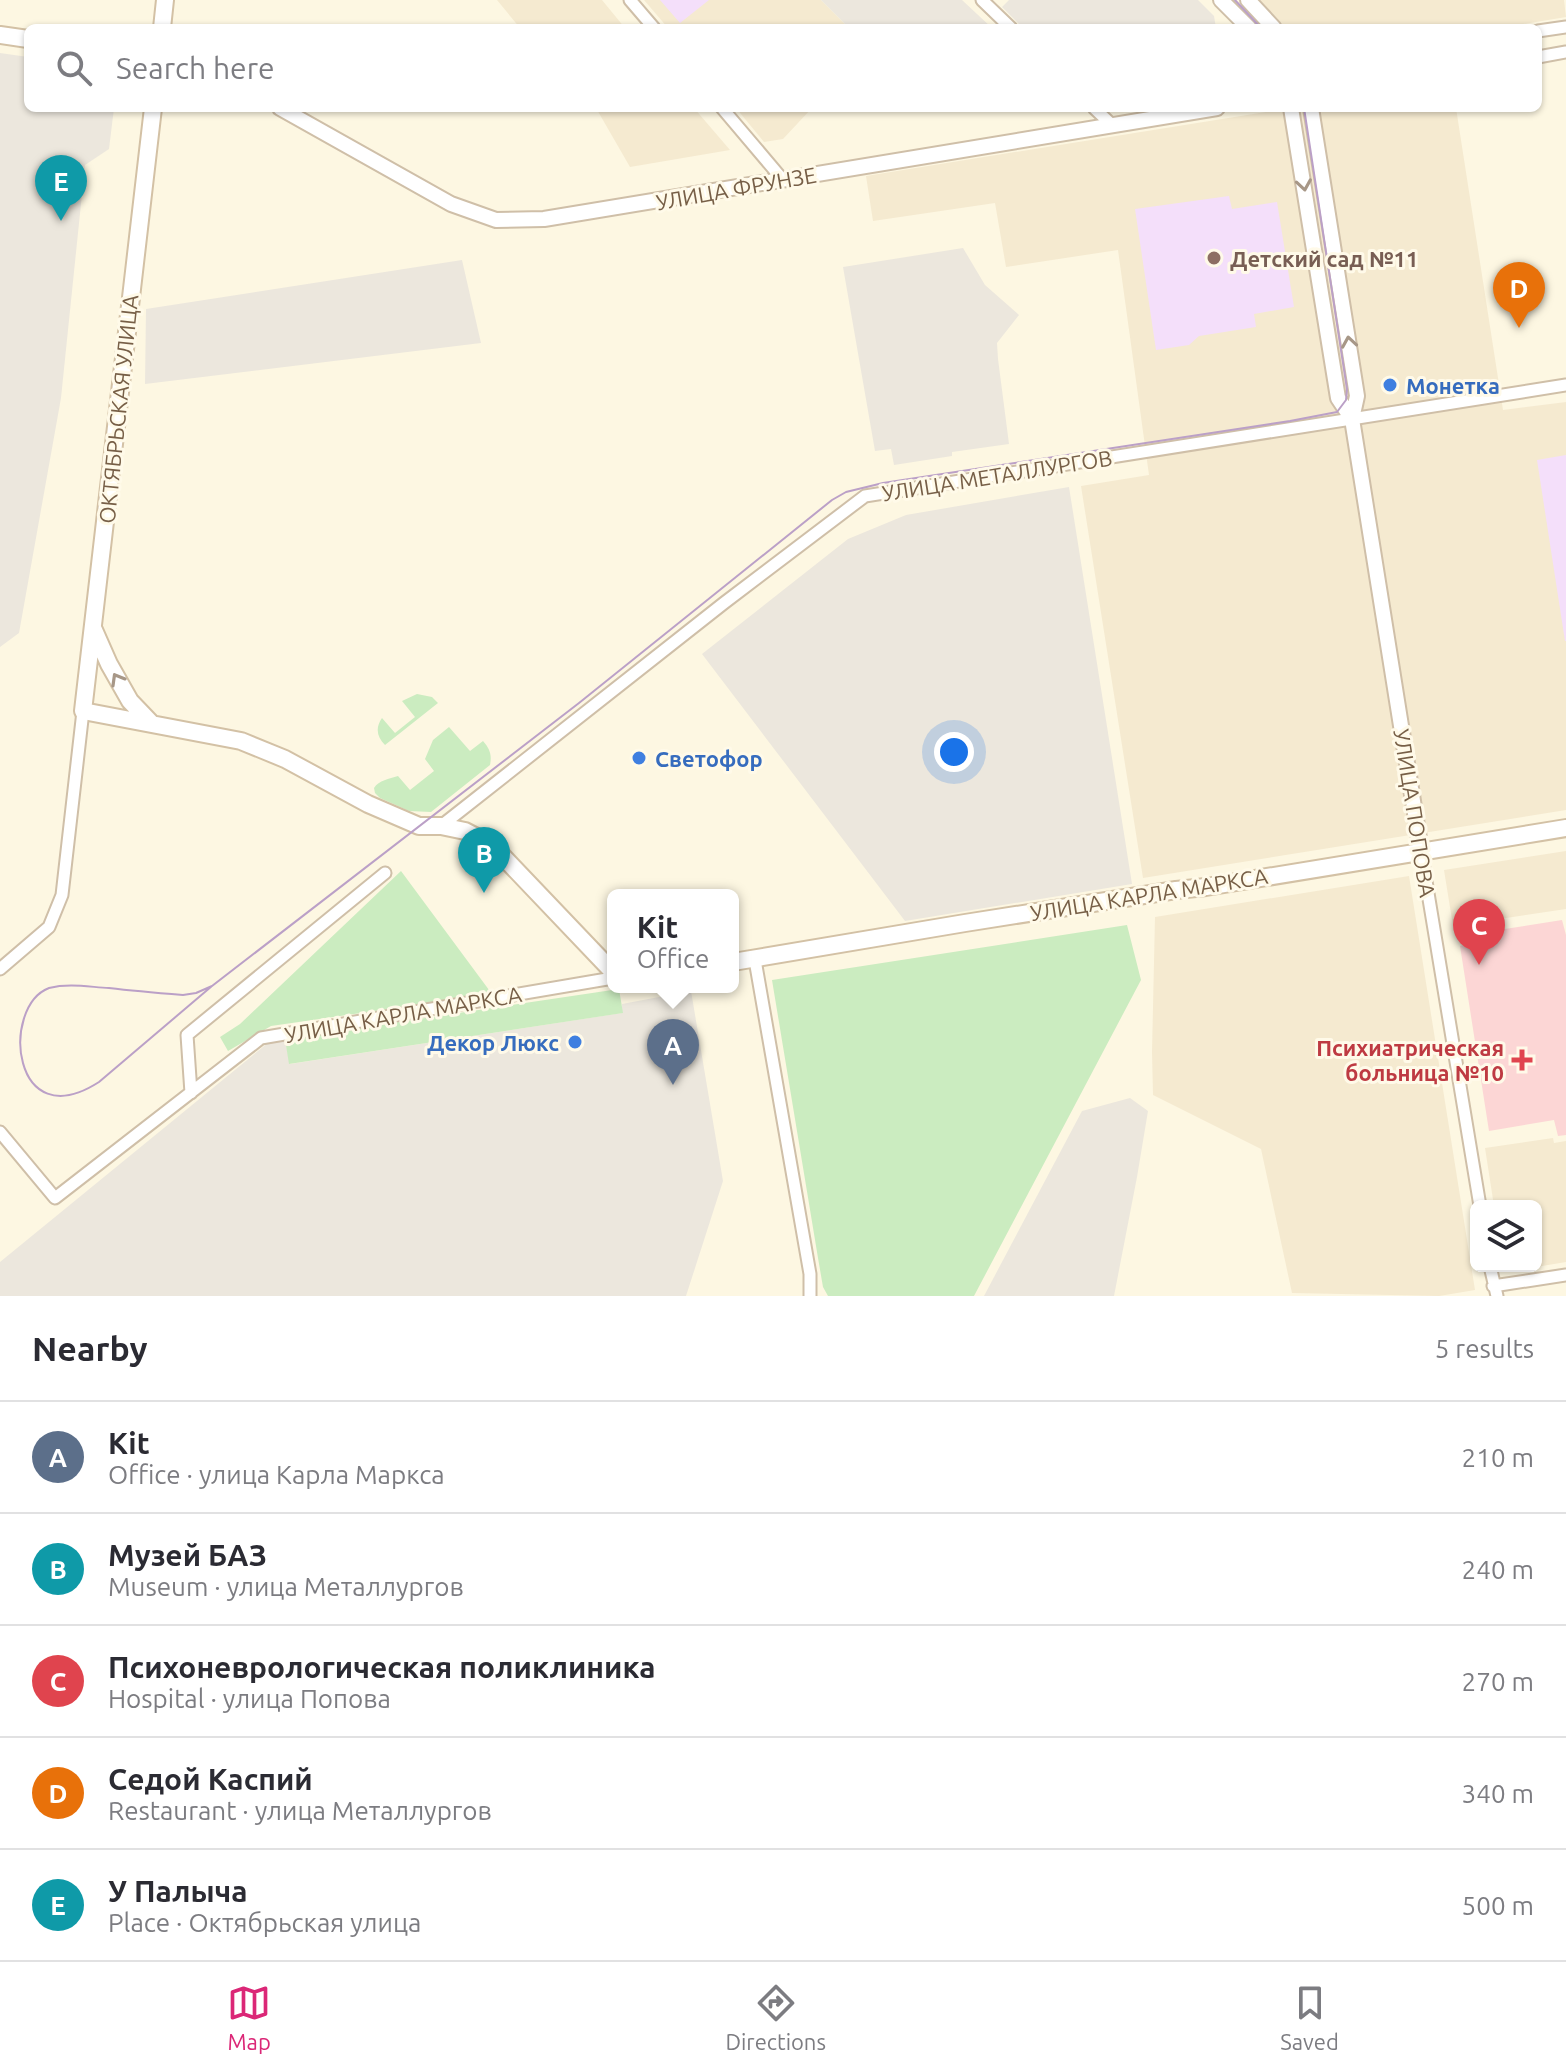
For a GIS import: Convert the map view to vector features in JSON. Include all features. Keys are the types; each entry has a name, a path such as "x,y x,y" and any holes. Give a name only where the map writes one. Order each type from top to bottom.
{"main road":[{"path":"162,24 165,0"},
{"path":"0,35 24,38"},
{"name":"ОКТЯБРЬСКАЯ УЛИЦА","path":"83,711 153,112"},
{"path":"93,627 130,701 152,724"},
{"path":"83,711 241,741 285,759 368,804 419,826 465,831 492,845 607,969"},
{"name":"УЛИЦА КАРЛА МАРКСА","path":"739,961 1566,828"}],"street":[{"path":"630,0 651,24"},
{"path":"982,0 1007,24"},
{"path":"1221,0 1245,24"},
{"path":"1248,0 1270,24"},
{"path":"1542,30 1566,27"},
{"path":"1542,56 1566,52"},
{"name":"УЛИЦА ФРУНЗЕ","path":"287,112 451,204 496,220 544,219 1192,112"},
{"path":"725,112 783,180"},
{"path":"1098,112 1112,125"},
{"name":"УЛИЦА ПОПОВА","path":"1292,112 1338,398 1352,419"},
{"name":"УЛИЦА ПОПОВА","path":"1312,112 1357,396 1352,419 1479,1200"},
{"name":"УЛИЦА МЕТАЛЛУРГОВ","path":"441,826 865,496 1566,385"},
{"path":"0,969 49,927 62,895 83,711"},
{"path":"191,1093 187,1035 385,873"},
{"path":"755,960 810,1274 810,1296"},
{"name":"УЛИЦА КАРЛА МАРКСА","path":"0,1132 55,1198 261,1038 607,976"},
{"path":"1495,1291 1566,1275"}],"shaded area":[{"path":"497,0 602,0 622,24 517,24"},
{"path":"644,0 821,0 845,24 665,24"},
{"path":"660,0 709,0 680,23"},
{"path":"821,0 962,0 988,24 845,24"},
{"path":"1009,0 1198,0 1214,16 1215,24 1019,24 1002,7"},
{"path":"1260,0 1564,0 1566,17 1523,24 1282,24"},
{"path":"0,53 24,56 24,112 114,112 109,149 85,165 61,398 19,633 0,647"},
{"path":"598,112 697,112 730,150 630,167"},
{"path":"739,112 808,112 783,139 764,142"},
{"path":"1265,112 1457,112 1503,410 1566,402 1566,810 1143,878 1081,486 1149,475 1118,250 1006,267 995,203 873,221 866,176"},
{"name":"Детский сад №11","path":"1229,196 1232,209 1277,202 1294,307 1254,314 1256,327 1199,336 1189,345 1156,350 1135,209"},
{"path":"963,248 985,285 1019,315 997,343 1009,444 894,465 891,449 875,451 843,267"},
{"path":"462,260 481,343 145,384 146,309"},
{"path":"1566,455 1566,641 1565,641 1537,460"},
{"path":"1069,487 1132,884 905,921 702,654 848,539 906,515"},
{"path":"1566,851 1566,909 1453,926 1444,870"},
{"path":"1409,876 1475,1290 1439,1296 1292,1293 1261,1149 1153,1095 1155,917"},
{"name":"Психиатрическая больница №10","path":"1562,920 1566,935 1566,1135 1558,1136 1554,1120 1489,1131 1460,946 1468,944 1466,935"},
{"path":"691,993 723,1181 686,1296 0,1296 0,1262 269,1042 285,1039 290,1064 622,1013 622,1004"},
{"path":"1130,1098 1148,1111 1114,1296 984,1296 1082,1111"},
{"path":"1553,1138 1554,1143 1566,1141 1566,1262 1542,1266 1542,1200 1493,1200 1485,1148"}],"green space":[{"path":"417,694 432,697 438,703 385,745 378,732 382,718 395,733 415,717 402,701"},
{"path":"449,727 470,751 483,741 490,752 490,765 431,812 409,811 375,793 374,788 379,783 398,776 410,790 434,771 425,759 433,740"},
{"path":"401,871 492,994 271,1026 228,1051 220,1037 240,1024"},
{"path":"1127,925 1141,980 974,1296 828,1296 823,1287 772,980"},
{"path":"607,991 620,993 623,1013 289,1064 285,1039"}],"tram line":[{"path":"1235,0 1257,24"},
{"path":"212,986 846,492 883,483 1337,412 1346,400 1347,389 1305,112"},
{"path":"79,986 183,995 212,986 99,1082 70,1095 48,1094 32,1082 23,1063 20,1041 24,1019 34,1000 49,988 79,986"}],"place":[{"name":"У Палыча","path":"61,221"},
{"name":"Детский сад №11","path":"1214,258"},
{"name":"Седой Каспий","path":"1519,328"},
{"name":"Монетка","path":"1390,385"},
{"name":"Светофор","path":"639,758"},
{"name":"Музей БАЗ","path":"484,893"},
{"name":"Психоневрологическая поликлиника","path":"1479,965"},
{"name":"Декор Люкс","path":"575,1042"},
{"name":"Психиатрическая больница №10","path":"1522,1060"},
{"name":"Kit","path":"673,1085"}]}
